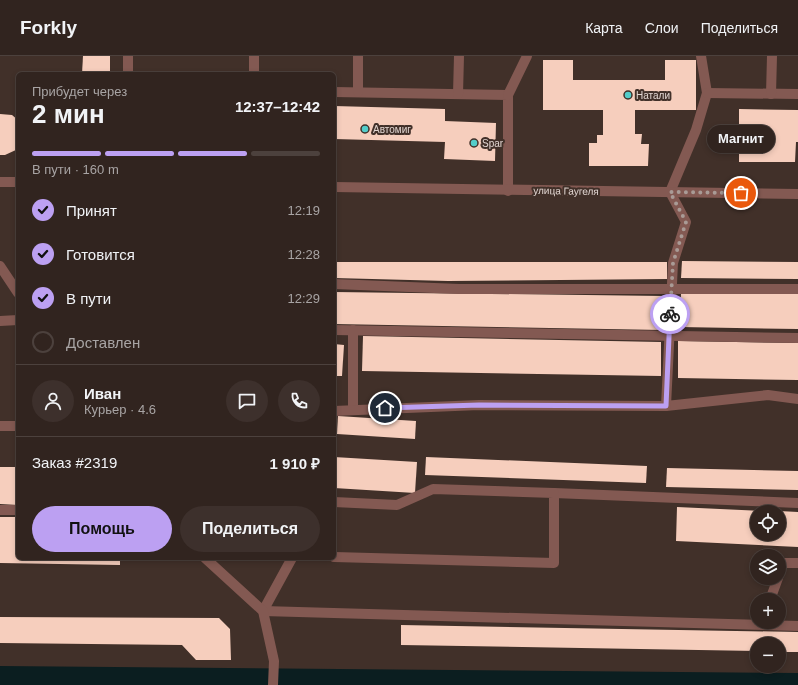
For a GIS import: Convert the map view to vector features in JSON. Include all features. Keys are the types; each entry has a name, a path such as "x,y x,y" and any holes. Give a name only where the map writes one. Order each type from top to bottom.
{"street":[{"path":"128,56 128,72"},
{"path":"254,56 254,72"},
{"path":"358,56 358,92"},
{"path":"458,94 459,56"},
{"path":"508,191 508,95 527,56"},
{"path":"666,406 673,263 686,222 670,192 696,130 707,93 700,56"},
{"path":"771,94 772,56"},
{"path":"336,92 508,95"},
{"path":"707,93 798,94"},
{"path":"0,182 16,182"},
{"name":"улица Гаугеля","path":"336,187 508,191 798,194"},
{"path":"0,266 16,290"},
{"path":"336,284 459,289 798,289"},
{"path":"0,321 16,320"},
{"path":"336,330 798,338"},
{"path":"353,330 354,409"},
{"path":"336,410 479,405 666,406 768,395 798,399"},
{"path":"0,426 16,426"},
{"path":"336,502 397,505 433,489 798,503"},
{"path":"336,557 554,563 554,493"},
{"path":"0,510 16,510"},
{"path":"207,560 263,611 274,661 274,685"},
{"path":"263,611 291,560"},
{"path":"786,563 798,563"},
{"path":"263,611 750,624"},
{"path":"786,625 798,626"}],"shaded area":[{"path":"0,666 798,673 798,685 0,685"}],"building":[{"path":"83,56 110,56 110,72 82,72"},
{"path":"543,60 573,60 573,80 665,80 665,60 696,60 696,110 635,110 635,134 642,134 641,144 649,144 648,166 589,166 589,143 597,143 597,135 603,135 603,110 543,110"},
{"path":"336,106 445,109 445,121 496,123 495,161 444,159 445,142 336,139"},
{"path":"739,109 798,110 798,142 796,142 795,162 739,162"},
{"path":"0,114 12,115 16,118 16,150 5,155 0,155"},
{"path":"682,261 798,262 798,279 681,278"},
{"path":"336,262 667,262 667,279 448,281 336,278"},
{"path":"336,292 663,296 662,330 336,324"},
{"path":"681,293 798,294 798,329 680,327"},
{"path":"363,336 661,342 661,376 362,371"},
{"path":"678,341 798,343 798,380 678,378"},
{"path":"336,344 344,345 342,376 336,376"},
{"path":"338,416 416,421 415,439 337,434"},
{"path":"336,457 417,462 415,493 336,488"},
{"path":"426,457 647,466 646,483 425,475"},
{"path":"0,467 16,467 16,505 0,504"},
{"path":"667,468 798,471 798,490 666,487"},
{"path":"677,507 750,510 750,541 786,541 786,511 798,512 798,547 676,541"},
{"path":"0,517 16,517 16,560 120,560 120,565 0,563"},
{"path":"0,617 219,618 230,629 231,660 196,660 182,645 0,643"},
{"path":"401,625 798,632 798,652 786,652 786,637 750,637 750,651 401,645"}],"way so far":[{"path":"670,314 673,263 686,222 670,192 741,193"}],"place":[{"name":"Натали","path":"628,95"},
{"name":"Автомиг","path":"365,129"},
{"name":"Spar","path":"474,143"},
{"name":"Магнит","path":"741,193"}],"route":[{"path":"385,408 479,405 666,406 670,314"}]}
